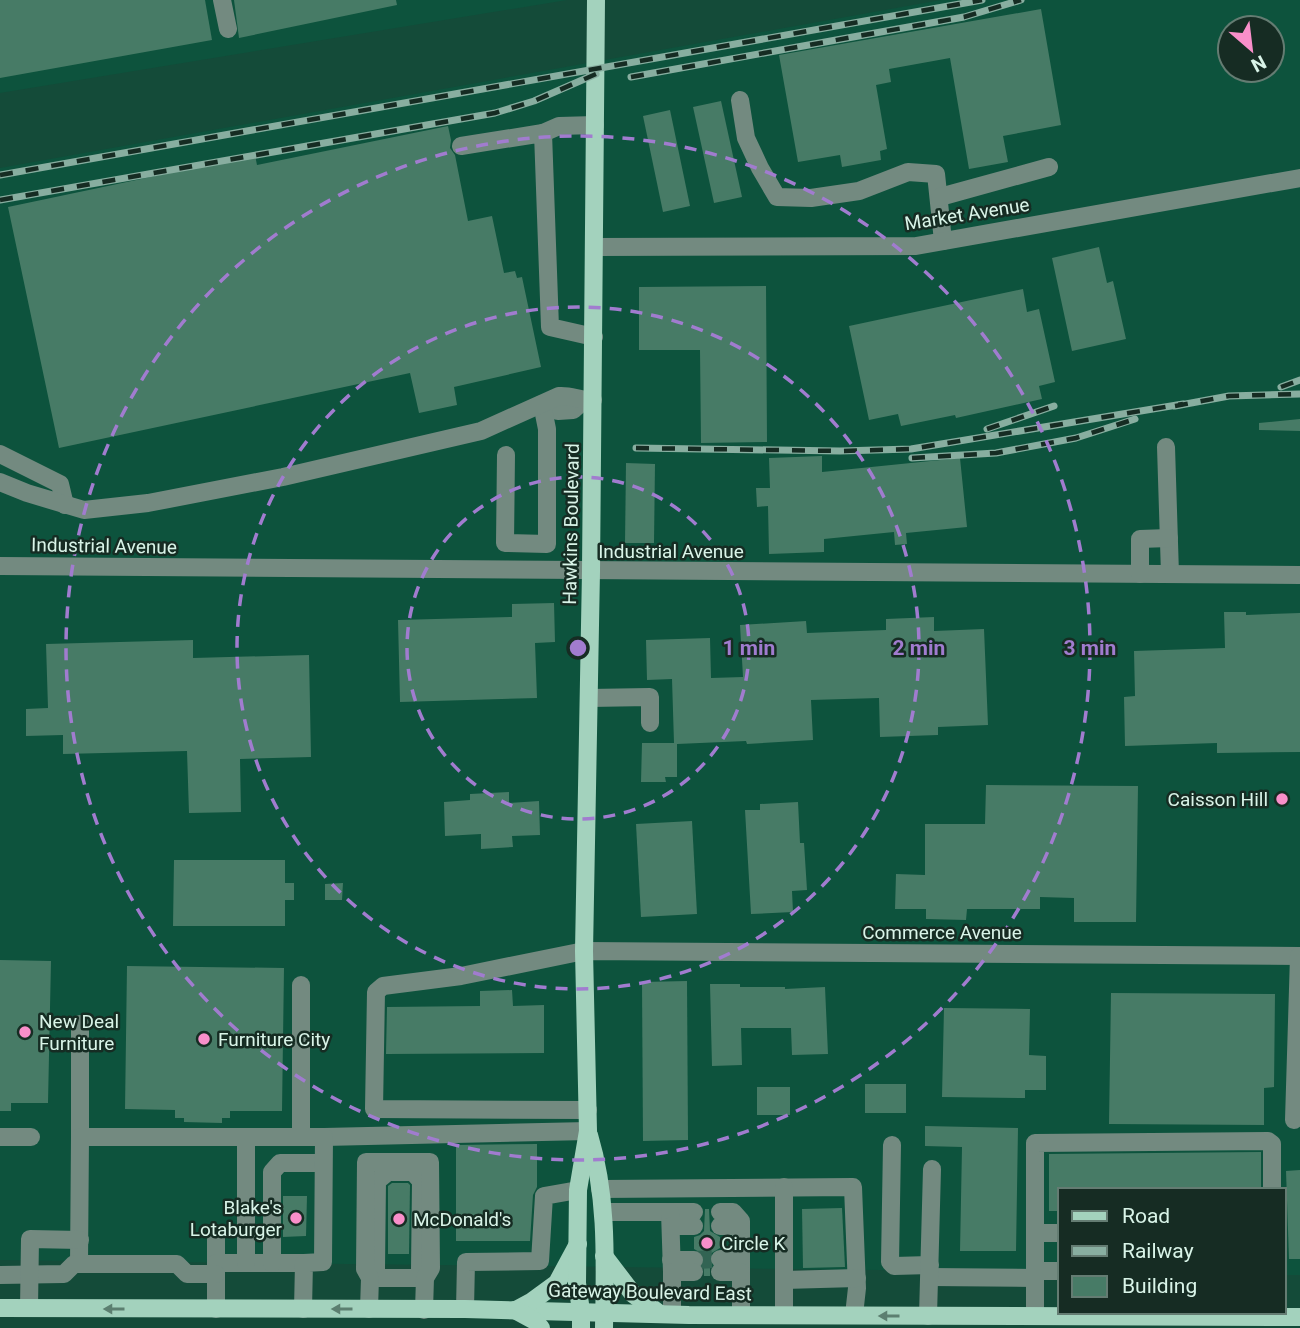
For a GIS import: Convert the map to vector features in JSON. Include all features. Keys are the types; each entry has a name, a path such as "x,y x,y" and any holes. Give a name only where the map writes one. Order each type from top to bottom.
{"main road":[{"name":"Hawkins Boulevard","path":"581,1320 577,1283 578,1190 588,1132 584,951 591,571 588,400 594,337 596,0"},
{"name":"Hawkins Boulevard","path":"588,1132 597,1163 603,1212 604,1320"},
{"path":"515,1310 557,1283 578,1243"},
{"path":"604,1256 633,1294 674,1314"},
{"name":"Gateway Boulevard East","path":"0,1308 515,1310 581,1320 674,1314 1300,1317"},
{"path":"515,1310 535,1321 541,1328"},
{"path":"647,1328 674,1314"}],"street":[{"path":"222,0 228,29"},
{"path":"740,100 746,138 777,197 811,198 859,191 908,172 936,174 943,241"},
{"path":"461,146 543,133 559,126 595,125"},
{"path":"543,133 550,327 594,337"},
{"path":"940,197 1049,167"},
{"name":"Market Avenue","path":"594,247 916,246 1300,178"},
{"path":"0,482 84,510 149,503 283,477 481,430 559,396 571,395 588,400"},
{"path":"506,455 505,543 547,544 545,403"},
{"path":"1166,447 1170,575"},
{"path":"0,453 60,484 65,505"},
{"path":"1140,574 1140,539 1169,538"},
{"name":"Industrial Avenue","path":"0,566 1300,575"},
{"path":"589,698 650,697 650,723"},
{"name":"Commerce Avenue","path":"588,1110 374,1109 376,992 383,986 461,976 584,951 1300,956"},
{"path":"1294,1120 1300,956"},
{"path":"301,1137 302,985"},
{"path":"79,1264 80,1024"},
{"path":"80,1137 324,1137 588,1132"},
{"path":"0,1137 31,1136"},
{"path":"366,1136 365,1269 370,1278 369,1309"},
{"path":"246,1137 246,1263"},
{"path":"0,1275 64,1274 74,1264 177,1264 187,1274 246,1263 323,1262 324,1137"},
{"path":"1035,1316 1034,1146 1039,1142 1268,1141 1272,1144 1272,1188"},
{"path":"892,1145 890,1262 894,1266 930,1271 1035,1275 1058,1271"},
{"path":"366,1162 430,1162 431,1268 425,1278 424,1310"},
{"path":"272,1263 272,1172 280,1163 323,1163"},
{"path":"928,1316 932,1169"},
{"path":"370,1278 376,1269 377,1181 388,1172 413,1172 421,1181 420,1269 425,1278"},
{"path":"600,1189 850,1186 855,1189 855,1315"},
{"path":"784,1187 784,1315"},
{"path":"465,1309 466,1262 540,1261 544,1196 578,1190"},
{"path":"603,1212 694,1219"},
{"path":"720,1219 733,1212 741,1221 741,1315"},
{"path":"671,1219 674,1314"},
{"path":"1035,1233 1058,1233"},
{"path":"216,1237 216,1309"},
{"path":"29,1308 30,1239 80,1240"},
{"path":"303,1309 304,1263"},
{"path":"671,1266 694,1266"},
{"path":"720,1266 741,1266"},
{"path":"370,1278 425,1278"},
{"path":"784,1280 857,1278"}],"shaded area":[{"path":"0,0 567,0 0,93"},
{"path":"941,0 1300,0 1300,1275 1286,1275 1286,1188 1058,1188 1058,1272 0,1260 0,168"}],"building":[{"path":"0,0 205,0 212,40 0,78"},
{"path":"234,0 396,0 397,5 239,38"},
{"path":"1041,9 1061,125 1003,136 1008,162 969,169 950,58 889,69 891,82 876,85 887,149 880,151 881,160 842,167 840,155 798,162 779,55"},
{"path":"721,101 742,197 714,203 693,107"},
{"path":"670,110 690,206 663,212 643,116"},
{"path":"448,126 450,148 455,155 468,221 492,216 504,273 515,271 517,278 522,277 541,367 454,387 457,405 419,413 410,373 59,448 8,207 255,155 257,165"},
{"path":"1099,247 1107,283 1113,281 1126,339 1072,351 1052,258"},
{"path":"766,286 767,442 701,443 700,350 639,350 639,287"},
{"path":"1023,289 1027,312 1039,309 1055,382 1039,386 1042,399 956,418 955,415 901,426 898,414 869,420 849,326"},
{"path":"1300,419 1300,431 1259,430 1259,423"},
{"path":"822,456 822,472 960,458 967,527 906,533 907,544 895,545 894,532 824,539 824,552 769,554 768,506 757,507 756,488 770,488 769,458"},
{"path":"626,463 655,464 654,543 625,543"},
{"path":"554,603 555,642 535,643 537,698 400,702 398,620 512,617 512,604"},
{"path":"1224,612 1246,612 1246,615 1300,613 1300,752 1217,753 1217,743 1125,746 1124,697 1135,696 1134,651 1225,648"},
{"path":"934,617 934,631 984,629 988,725 938,727 938,735 880,737 879,698 811,700 813,740 677,744 677,777 665,777 666,782 641,782 642,743 674,743 672,679 647,680 646,640 710,638 711,678 743,677 740,625 806,621 807,633 886,630 886,619"},
{"path":"193,640 193,658 309,655 311,757 240,759 241,812 189,813 187,751 63,754 63,735 26,736 26,709 48,708 46,644"},
{"path":"986,785 1138,786 1136,922 1074,922 1074,898 1040,897 1040,909 967,909 966,920 926,919 926,909 895,909 896,874 925,875 925,824 985,824"},
{"path":"509,792 509,803 539,801 540,835 512,836 513,847 481,849 481,834 445,836 444,802 470,800 470,794"},
{"path":"798,802 800,843 804,843 807,890 792,891 793,912 751,914 745,810 760,810 760,804"},
{"path":"692,821 697,914 641,917 636,824"},
{"path":"174,860 285,860 285,883 294,883 294,900 285,900 285,926 173,926"},
{"path":"343,883 342,900 325,900 325,884"},
{"name":"New Deal Furniture","path":"0,960 51,961 48,1103 11,1103 11,1111 0,1111"},
{"name":"Furniture City","path":"127,966 284,968 282,1111 230,1111 230,1118 222,1118 222,1123 184,1122 184,1118 175,1118 175,1110 125,1109"},
{"path":"687,981 688,1140 643,1141 642,982"},
{"path":"710,984 785,989 825,987 828,1054 792,1055 791,1028 741,1028 742,1065 712,1066"},
{"path":"512,990 513,1006 544,1005 544,1053 386,1054 387,1007 480,1006 480,991"},
{"path":"1111,993 1275,994 1274,1087 1264,1088 1264,1125 1109,1124"},
{"path":"944,1008 1030,1009 1029,1055 1046,1056 1046,1090 1025,1090 1025,1098 942,1097"},
{"path":"865,1084 906,1084 906,1113 865,1113"},
{"path":"757,1087 790,1087 790,1115 757,1115"},
{"path":"925,1126 1018,1128 1016,1251 960,1251 962,1147 925,1146"},
{"path":"537,1144 537,1187 533,1195 530,1241 456,1241 456,1145"},
{"path":"1261,1152 1261,1188 1058,1188 1058,1211 1049,1211 1049,1154"},
{"path":"1300,1170 1300,1259 1289,1259 1286,1171"},
{"path":"392,1183 410,1185 409,1254 388,1254 388,1186"},
{"name":"Blake's Lotaburger","path":"283,1196 307,1196 306,1236 283,1237"},
{"path":"842,1208 845,1267 803,1268 802,1209"},
{"path":"705,1209 709,1209 710,1231 720,1237 720,1248 710,1254 710,1276 704,1276 703,1254 694,1249 694,1237 704,1231"}],"tunnel":[{"path":"694,1260 720,1259"}],"railway":[{"path":"0,175 982,0"},
{"path":"631,77 964,17 1021,0"},
{"path":"0,200 495,113 534,101 596,74"},
{"path":"1281,387 1300,380"},
{"path":"1175,406 1229,396 1300,394"},
{"path":"636,448 840,451 911,449 1183,404"},
{"path":"987,429 1054,406"},
{"path":"912,458 996,453 1076,438 1135,419"}],"place":[{"name":"Caisson Hill","path":"1282,799"},
{"name":"New Deal Furniture","path":"25,1032"},
{"name":"Furniture City","path":"204,1039"},
{"name":"Blake's Lotaburger","path":"296,1218"},
{"name":"McDonald's","path":"399,1219"},
{"name":"Circle K","path":"707,1243"}]}
